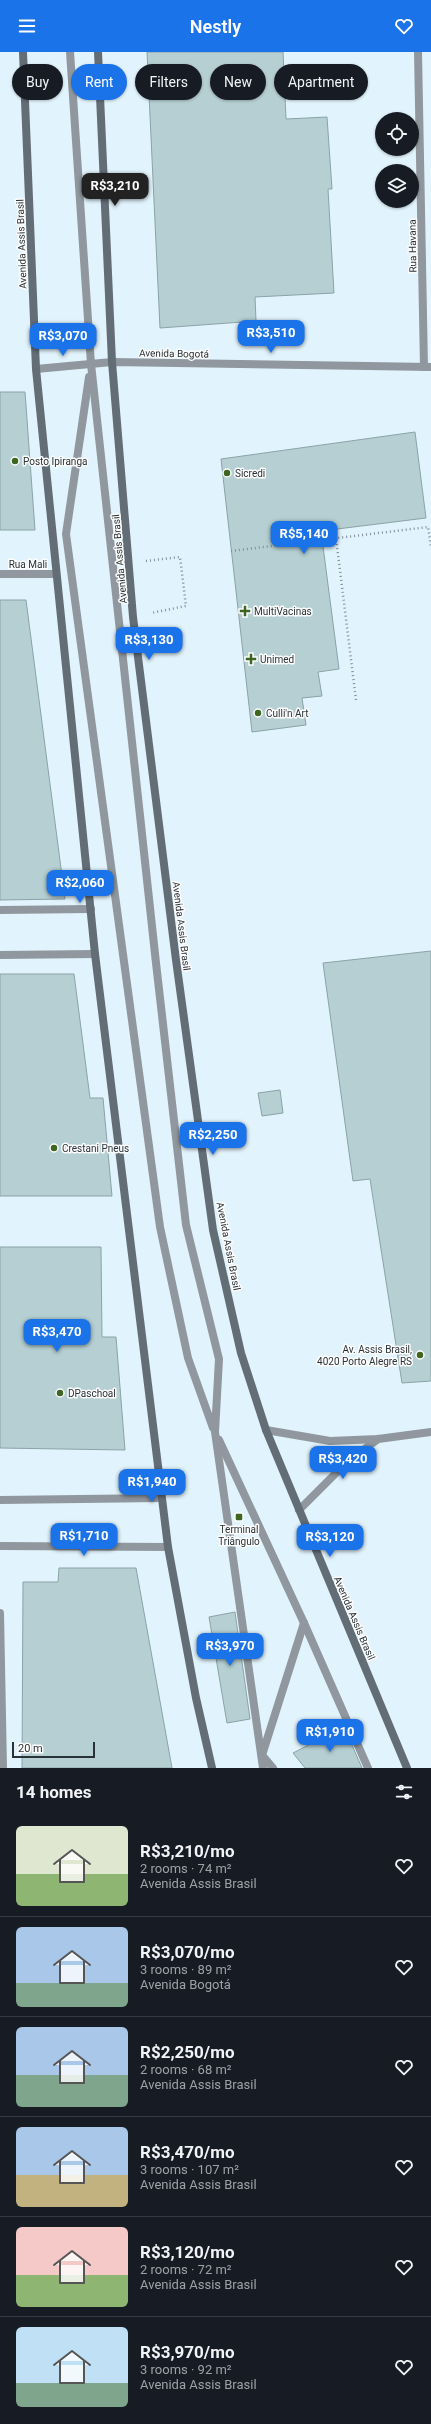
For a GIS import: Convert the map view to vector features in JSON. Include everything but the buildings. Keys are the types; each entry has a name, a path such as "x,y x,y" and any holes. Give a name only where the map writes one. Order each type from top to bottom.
{"main road":[{"name":"Avenida Assis Brasil","path":"23,52 36,369 95,954 131,1232 161,1498 168,1547 196,1698 212,1768"},
{"name":"Avenida Assis Brasil","path":"98,52 112,362 134,617 176,960 213,1230 241,1353 266,1430 407,1768"}],"street":[{"path":"70,52 91,364 186,1225 219,1359 214,1432 263,1768"},
{"name":"Rua Havana","path":"418,52 428,367"},
{"name":"Avenida Bogotá","path":"36,369 112,362 428,367"},
{"path":"91,364 66,534 160,1227 188,1358 214,1432 304,1623 368,1768"},
{"name":"Rua Mali","path":"0,574 56,574"},
{"path":"0,910 91,909"},
{"path":"0,955 95,954"},
{"path":"266,1430 330,1441 378,1439 431,1432"},
{"path":"299,1510 346,1464 378,1439"},
{"path":"0,1500 161,1498"},
{"path":"0,1546 168,1547"},
{"path":"0,1613 3,1768"},
{"path":"262,1755 304,1623"},
{"path":"262,1755 273,1768"}],"path":[{"path":"315,523 336,538 356,700"},
{"path":"231,551 428,527 431,547"},
{"path":"134,617 186,606 180,557 168,558"}],"place":[{"name":"Posto Ipiranga","path":"15,461"},
{"name":"Sicredi","path":"227,473"},
{"name":"MultiVacinas","path":"245,611"},
{"name":"Unimed","path":"251,659"},
{"name":"Culli'n Art","path":"258,713"},
{"name":"Crestani Pneus","path":"54,1148"},
{"name":"Av. Assis Brasil, 4020 Porto Alegre RS","path":"420,1355"},
{"name":"DPaschoal","path":"60,1393"},
{"name":"Terminal Triângulo","path":"239,1517"}]}
